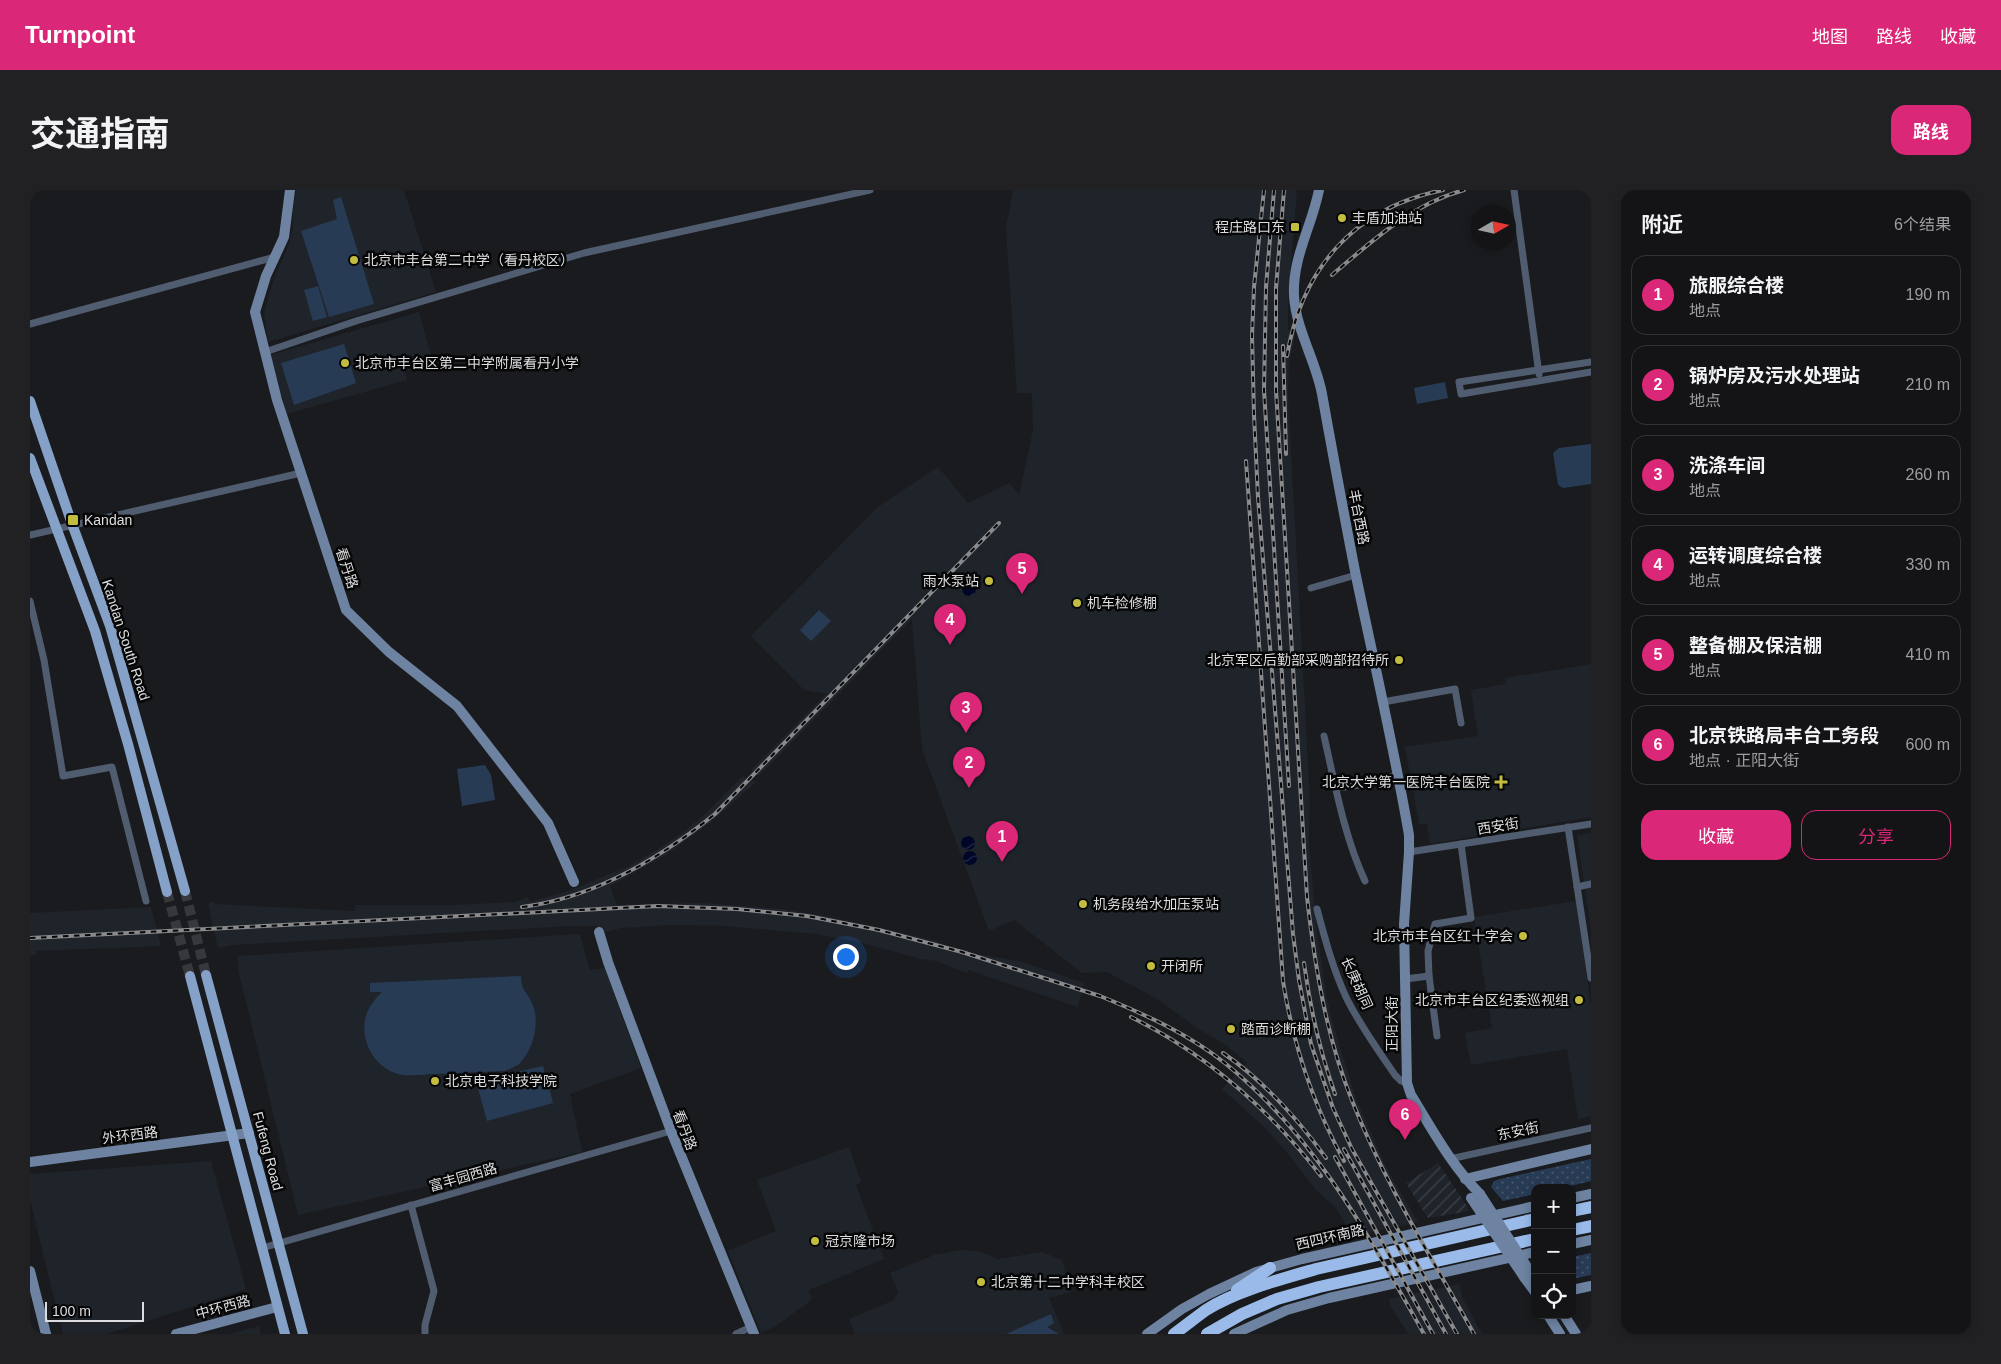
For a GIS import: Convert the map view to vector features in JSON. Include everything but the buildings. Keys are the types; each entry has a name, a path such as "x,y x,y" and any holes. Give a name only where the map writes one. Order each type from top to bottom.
{"highway":[{"path":"1576,1210 1591,1207"},
{"name":"西四环南路","path":"1174,1334 1207,1310 1241,1294 1316,1269 1531,1220"},
{"path":"1576,1229 1591,1226"},
{"path":"1206,1334 1242,1314 1277,1299 1319,1287 1531,1240"},
{"path":"1207,1310 1270,1268"}],"main road":[{"name":"Kandan South Road","path":"30,401 72,524 110,626 185,891"},
{"name":"Kandan South Road","path":"30,458 95,631 128,744 167,892"},
{"name":"Fufeng Road","path":"206,975 303,1334"},
{"path":"190,976 284,1334"}],"street":[{"name":"看丹路","path":"290,190 284,237 266,276 255,312 277,400 346,610 389,652 457,706 548,823 574,882"},
{"path":"265,352 356,321 584,252 870,190"},
{"name":"丰台西路","path":"1320,190 1301,249 1294,296 1321,391 1356,574 1398,775 1409,835 1410,852"},
{"path":"1514,190 1540,380"},
{"path":"30,324 275,257"},
{"path":"1591,362 1459,382 1461,394 1591,372"},
{"path":"30,535 301,473"},
{"path":"1311,588 1356,574"},
{"path":"30,601 44,660 63,776 112,767 146,901"},
{"path":"1383,702 1455,689 1461,723"},
{"path":"1324,736 1356,863 1365,881"},
{"path":"1336,788 1398,775"},
{"name":"西安街","path":"1410,852 1591,824"},
{"path":"1568,827 1591,978"},
{"path":"1437,1036 1429,976 1428,951 1435,924 1471,918 1461,844"},
{"name":"正阳大街","path":"1410,852 1404,924 1407,1083 1411,1095 1450,1159 1530,1276"},
{"path":"1577,887 1591,884"},
{"name":"长庚胡同","path":"1317,909 1325,941 1347,997 1369,1036 1395,1075 1401,1081 1407,1083"},
{"name":"看丹路","path":"599,932 608,962 671,1131 753,1331"},
{"path":"1405,979 1429,976"},
{"name":"东安街","path":"1450,1159 1591,1128"},
{"name":"富丰园西路","path":"262,1248 671,1131"},
{"name":"外环西路","path":"30,1162 249,1133"},
{"path":"1465,1179 1591,1148"},
{"path":"1576,1197 1591,1194"},
{"path":"411,1205 434,1291 425,1325 425,1334"},
{"name":"西四环南路","path":"1147,1334 1174,1314 1209,1294 1241,1278 1270,1268 1321,1254 1531,1207"},
{"path":"1576,1243 1591,1240"},
{"path":"1234,1334 1296,1307 1531,1253"},
{"path":"30,1271 46,1334"},
{"path":"1576,1289 1591,1286"},
{"name":"中环西路","path":"176,1334 277,1307"},
{"path":"1551,1319 1560,1334"},
{"path":"1567,1319 1576,1334"},
{"path":"736,1334 753,1331"}],"shaded area":[{"name":"北京市丰台第二中学（看丹校区）","path":"296,190 404,190 436,292 268,342 264,313 275,276 289,244 293,228"},
{"path":"1013,190 1297,190 1288,299 1288,330 1295,334 1289,364 1288,396 1310,800 1309,846 1317,932 1326,994 1333,1024 1356,1099 1387,1169 1418,1222 1353,1236 1335,1207 1317,1191 1284,1149 1262,1125 1222,1089 1247,1063 1226,1045 1197,1028 1159,1000 1107,972 1082,973 1014,920 989,931 922,749 912,619 759,776 751,770 826,694 804,690 751,636 878,507 938,467 968,503 1010,483 1019,495 1033,430 1032,393 1017,393 1006,228"},
{"path":"341,197 374,304 329,317 301,231 337,219 333,200"},
{"path":"318,286 327,317 313,321 304,290"},
{"name":"北京市丰台区第二中学附属看丹小学","path":"419,312 432,359 404,368 407,380 287,414 270,355"},
{"path":"344,344 356,383 294,405 281,363"},
{"path":"1445,382 1448,398 1417,404 1414,388"},
{"path":"1591,444 1591,484 1563,488 1558,485 1553,453 1559,448"},
{"path":"819,610 831,621 811,641 800,630"},
{"name":"北京大学第一医院丰台医院","path":"1591,664 1591,817 1430,844 1427,824 1419,824 1405,747 1478,736 1471,690 1506,684 1505,678"},
{"path":"485,765 491,775 495,800 462,806 457,769"},
{"path":"743,776 756,782 710,823 664,856 610,886 617,905 702,903 782,909 831,917 936,941 970,953 1019,961 1084,983 1078,1007 968,970 967,973 936,961 921,959 862,943 815,934 727,926 672,925 621,928 606,932 604,928 595,926 570,926 232,945 218,948 208,904 213,901 215,904 355,911 355,905 454,905 516,902 527,897 530,902 571,890 627,867 660,848 685,831 706,813"},
{"path":"1591,833 1591,928 1577,835"},
{"path":"1576,901 1591,1006 1591,1116 1578,1119 1567,1049 1471,1065 1465,1033 1492,1028 1474,917"},
{"path":"151,907 161,946 36,951 36,955 30,955 30,913"},
{"name":"北京电子科技学院","path":"580,934 590,970 605,968 641,1068 570,1094 582,1152 298,1215 239,973 237,956"},
{"path":"521,976 523,988 534,1009 536,1026 529,1051 519,1064 514,1067 504,1071 404,1075 390,1071 373,1056 367,1043 364,1029 370,1007 382,992 370,992 370,983"},
{"path":"543,1066 553,1103 487,1121 476,1081"},
{"name":"冠京隆市场","path":"849,1147 861,1182 856,1185 884,1259 809,1290 812,1298 809,1302 774,1327 761,1333 728,1251 776,1231 757,1180"},
{"path":"1591,1159 1591,1181 1576,1185 1531,1184 1531,1195 1503,1201 1491,1187 1494,1181"},
{"path":"211,1161 246,1289 107,1334 63,1334 30,1200 30,1174"},
{"path":"1438,1163 1470,1211 1428,1218 1406,1183"},
{"name":"北京第十二中学科丰校区","path":"961,1250 979,1251 998,1259 1042,1252 1062,1260 1071,1292 1049,1298 1064,1334 855,1334 849,1319 894,1300 898,1292 890,1273 934,1255"},
{"path":"1591,1253 1591,1275 1576,1278 1576,1256"},
{"path":"1459,1284 1463,1299 1482,1334 1408,1334 1391,1307 1389,1299"},
{"path":"1051,1314 1054,1323 1047,1327 1059,1334 1006,1334"},
{"path":"259,1326 261,1334 230,1334"}],"water":[{"path":"969,582 974,584 976,589 974,594 969,596 964,594 962,589 964,584"},
{"path":"968,836 973,838 975,843 973,848 968,850 963,848 961,843 963,838"},
{"path":"970,851 975,853 977,858 975,863 970,865 965,863 963,858 965,853"}],"tunnel":[{"path":"185,891 206,975"},
{"path":"167,892 190,976"}],"railway":[{"path":"1264,190 1254,287 1252,336 1254,415 1258,497 1293,934 1299,980 1311,1044 1333,1108 1352,1149 1457,1334"},
{"path":"1274,190 1266,287 1264,390 1289,786"},
{"path":"1284,190 1276,288 1276,390 1307,897 1318,976 1336,1053 1353,1103 1366,1133 1394,1192 1474,1334"},
{"path":"1287,356 1294,324 1305,295 1319,270 1337,247 1358,227 1383,211 1411,199 1443,190"},
{"path":"1332,275 1378,237 1410,214 1427,204 1464,190"},
{"path":"1283,346 1286,454"},
{"path":"1246,461 1283,981 1292,1028 1306,1074 1323,1118 1344,1161"},
{"path":"522,907 575,895 600,885 648,861 694,831 715,814 999,523"},
{"path":"30,938 658,906 737,909 807,916 879,930 962,952 1117,1003 1181,1034 1226,1064 1258,1092 1287,1123 1338,1189 1382,1260 1424,1334"},
{"path":"1304,963 1316,1029 1335,1094"},
{"path":"1131,1017 1185,1048 1235,1086 1280,1129 1321,1176"},
{"path":"1223,1053 1279,1101 1326,1158"},
{"path":"1344,1149 1446,1334"},
{"path":"1335,1157 1433,1334"}],"place":[{"name":"丰盾加油站","path":"1342,218"},
{"name":"程庄路口东","path":"1295,227"},
{"name":"北京市丰台第二中学（看丹校区）","path":"354,260"},
{"name":"北京市丰台区第二中学附属看丹小学","path":"345,363"},
{"name":"Kandan","path":"73,520"},
{"name":"雨水泵站","path":"989,581"},
{"name":"整备棚及保洁棚","path":"1022,594"},
{"name":"机车检修棚","path":"1077,603"},
{"name":"运转调度综合楼","path":"950,645"},
{"name":"北京军区后勤部采购部招待所","path":"1399,660"},
{"name":"洗涤车间","path":"966,733"},
{"name":"北京大学第一医院丰台医院","path":"1501,782"},
{"name":"锅炉房及污水处理站","path":"969,788"},
{"name":"旅服综合楼","path":"1002,862"},
{"name":"机务段给水加压泵站","path":"1083,904"},
{"name":"北京市丰台区红十字会","path":"1523,936"},
{"name":"开闭所","path":"1151,966"},
{"name":"北京市丰台区纪委巡视组","path":"1579,1000"},
{"name":"踏面诊断棚","path":"1231,1029"},
{"name":"北京电子科技学院","path":"435,1081"},
{"name":"北京铁路局丰台工务段","path":"1405,1140"},
{"name":"冠京隆市场","path":"815,1241"},
{"name":"北京第十二中学科丰校区","path":"981,1282"}]}
